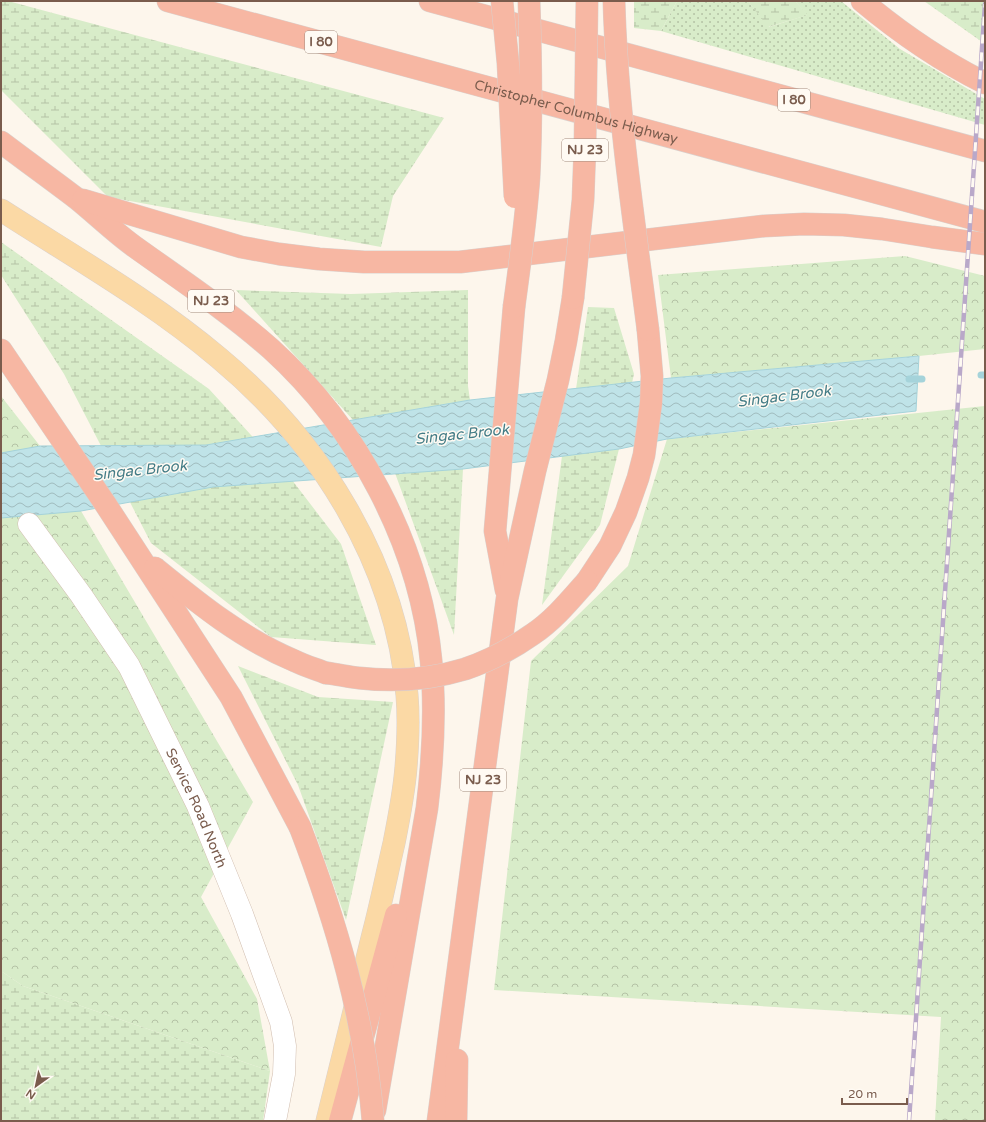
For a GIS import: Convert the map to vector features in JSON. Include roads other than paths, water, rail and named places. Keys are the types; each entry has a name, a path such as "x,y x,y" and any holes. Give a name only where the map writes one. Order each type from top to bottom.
{"highway":[{"name":"Christopher Columbus Highway","path":"168,1 985,222"},
{"name":"I 80","path":"430,1 985,151"},
{"path":"502,1 508,63 514,177 514,306"},
{"path":"507,599 495,531 514,306 529,177 531,73 529,1"},
{"name":"NJ 23","path":"438,1121 507,599 535,471 558,380 573,298 583,200 587,1"},
{"path":"137,553 202,606 236,630 264,646 295,662 326,672 359,678 396,680 433,676 466,668 500,654 534,633 563,608 587,581 610,546 626,512 638,478 644,455 651,403 652,376 648,330 623,136 617,71 614,1"},
{"path":"862,1 911,38 946,61 985,83"},
{"name":"NJ 23","path":"1,142 76,198 133,245 212,301 261,341 300,379 334,417 374,480 402,541 415,578 425,619 431,659 434,698 434,735 427,808 373,1121"},
{"path":"76,198 241,247 306,257 364,262 460,262 764,226 804,224 844,225 882,229 985,244"},
{"path":"1,350 106,505 231,696 300,827 319,877 348,973 363,1050 373,1121"},
{"path":"340,1121 427,808"},
{"path":"456,1121 458,962"}],"main road":[{"path":"1,210 156,310 218,357 243,379 281,417 316,461 334,488 368,549 383,588 394,623 402,660 407,695 408,732 406,770 401,806 386,885 327,1121"}],"lane":[{"name":"Service Road North","path":"28,524 81,595 129,666 201,813 242,914 281,1022 285,1046 284,1074 275,1121"}],"water":[{"path":"919,356 916,411 667,439 619,449 463,469 213,487 81,511 1,518 1,453 40,446 206,445 470,400 671,378"}],"waterway":[{"name":"Singac Brook","path":"909,379 922,379"}],"railway":[{"path":"909,1121 985,4"}]}
